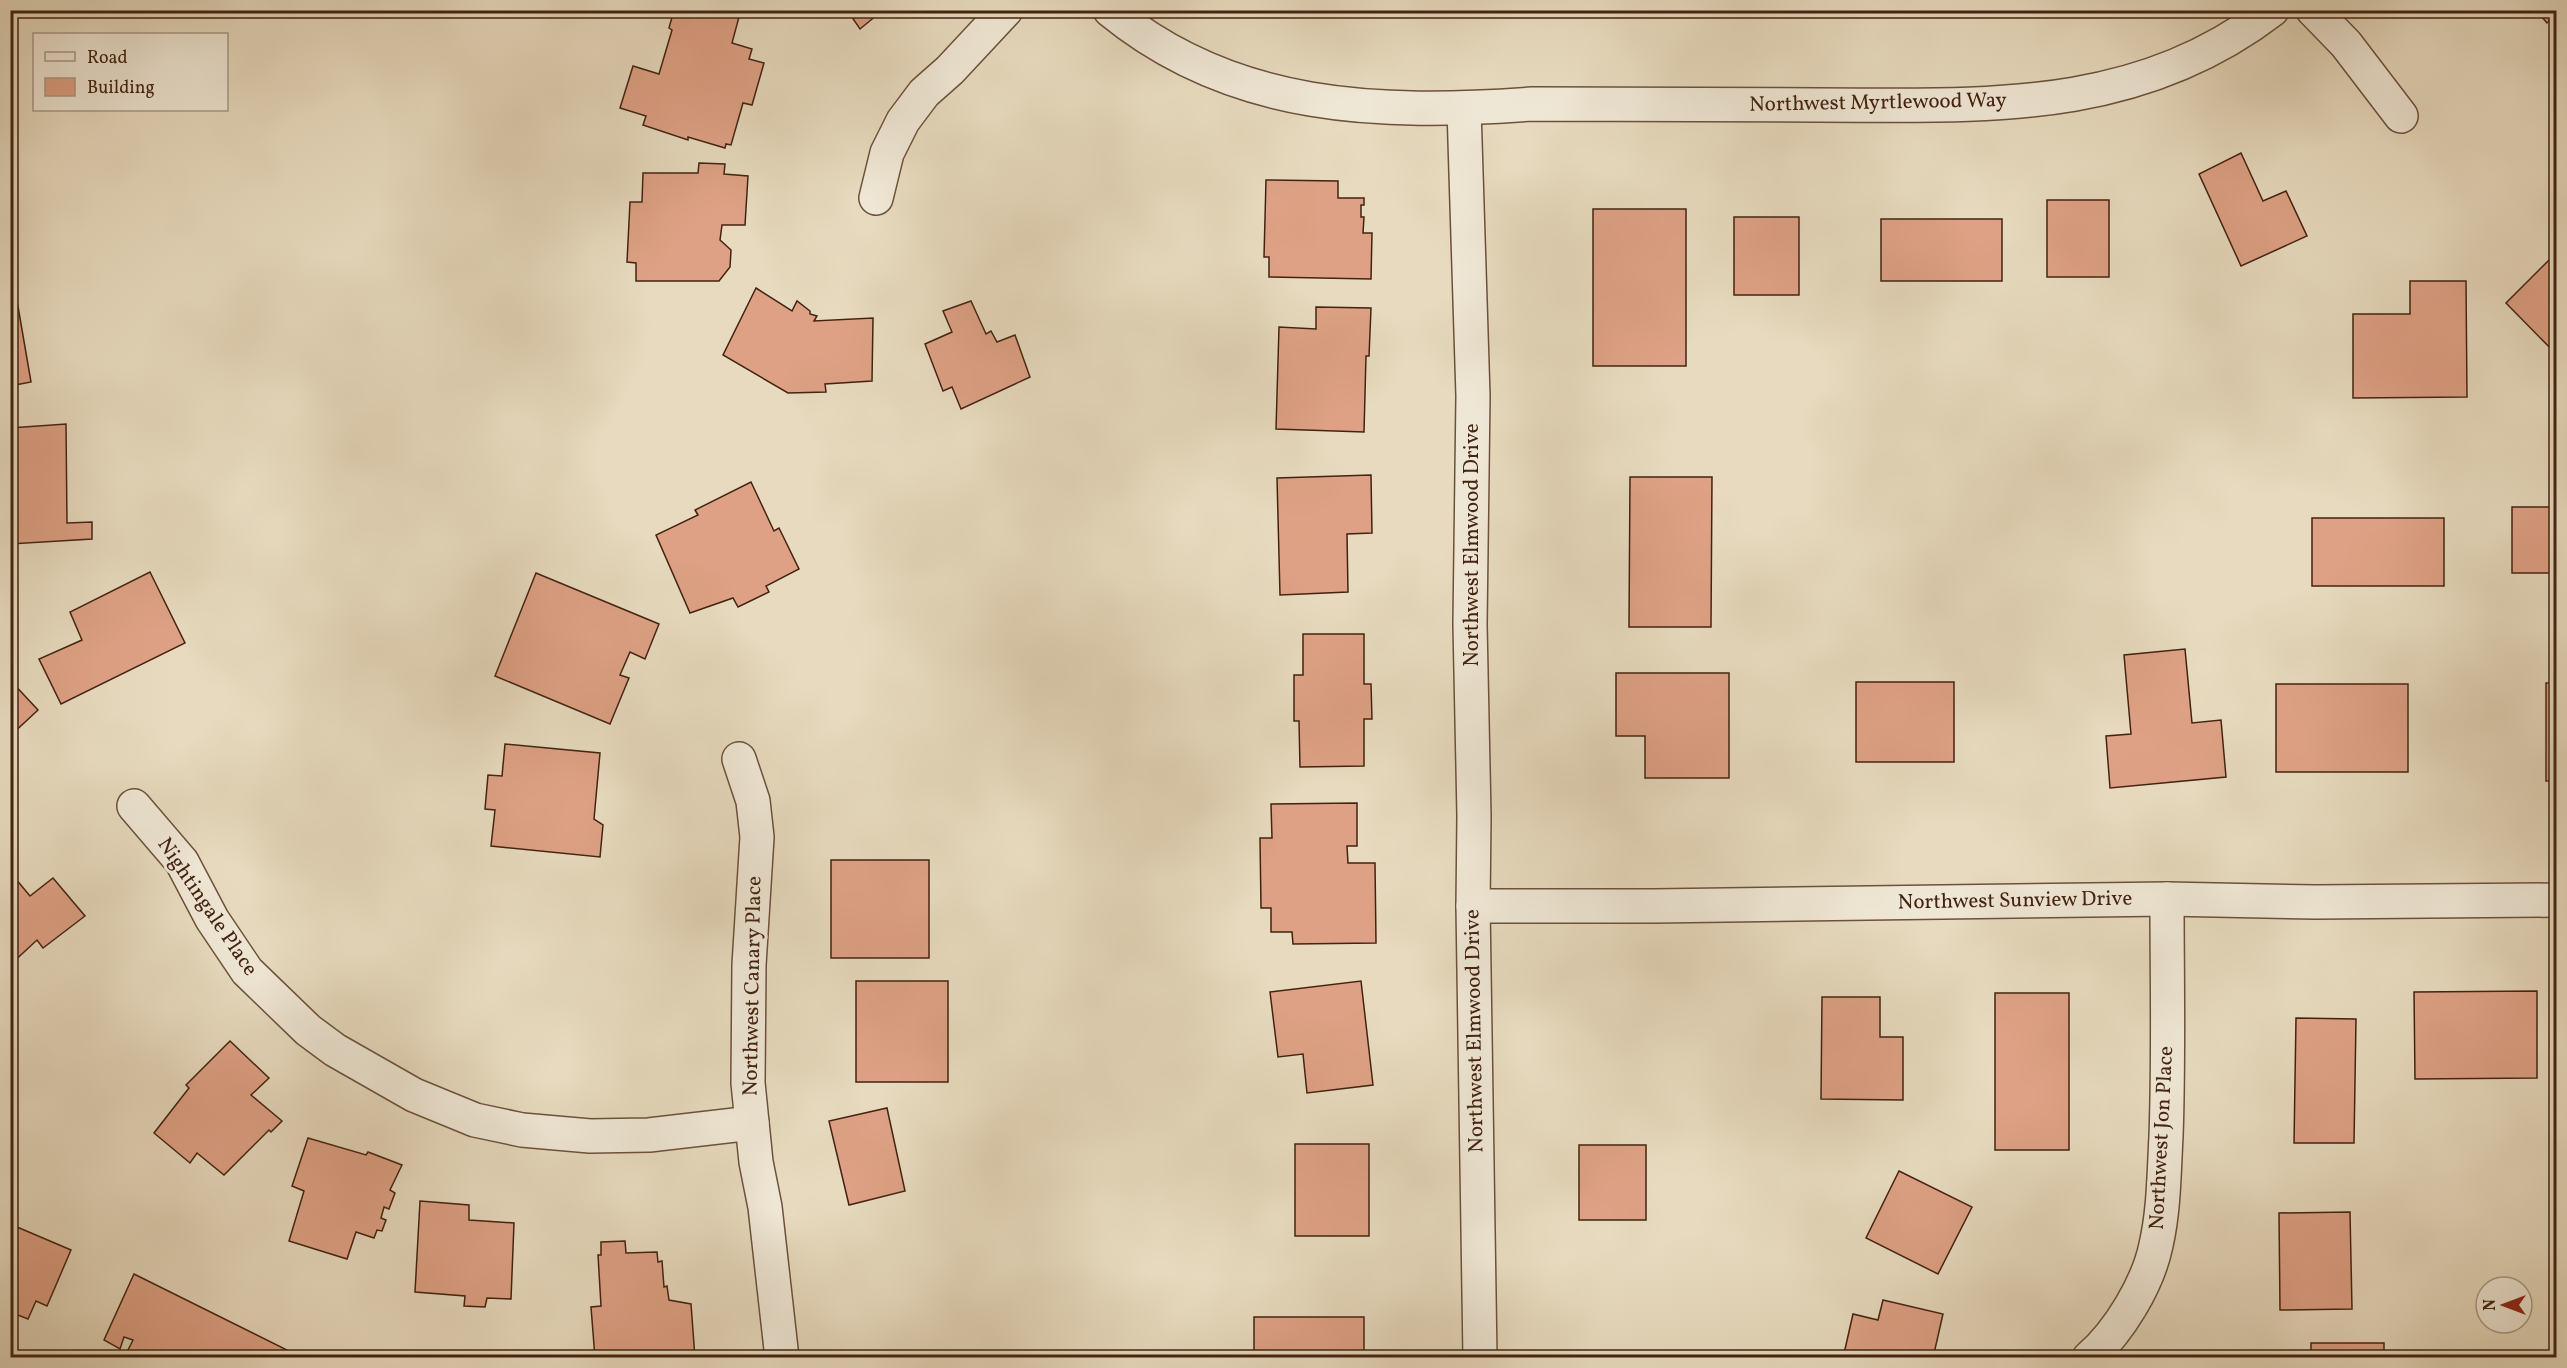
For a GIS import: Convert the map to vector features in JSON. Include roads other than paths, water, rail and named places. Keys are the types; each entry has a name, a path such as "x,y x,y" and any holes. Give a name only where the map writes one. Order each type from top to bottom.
{"street":[{"path":"876,198 887,153 903,121 924,93 950,70 1006,10"},
{"path":"1110,10 1137,33 1184,60 1260,90 1313,101 1390,107 1464,109"},
{"name":"Northwest Myrtlewood Way","path":"1464,109 1532,104 1959,105 2055,99 2138,80 2196,58 2242,33 2272,10"},
{"path":"2313,10 2346,44 2401,116"},
{"name":"Northwest Elmwood Drive","path":"1464,109 1473,396 1470,624 1480,1358"},
{"name":"Northwest Canary Place","path":"740,759 753,801 757,837 749,965 748,1083 782,1358"},
{"name":"Nightingale Place","path":"134,806 182,862 212,919 247,971 308,1030 335,1050 414,1095 475,1120 522,1130 579,1135 649,1135 752,1123"},
{"name":"Northwest Sunview Drive","path":"1473,906 1654,906 2167,899 2316,902 2556,900"},
{"name":"Northwest Jon Place","path":"2089,1358 2099,1349 2134,1302 2156,1248 2163,1209 2167,1099 2167,899"}]}
